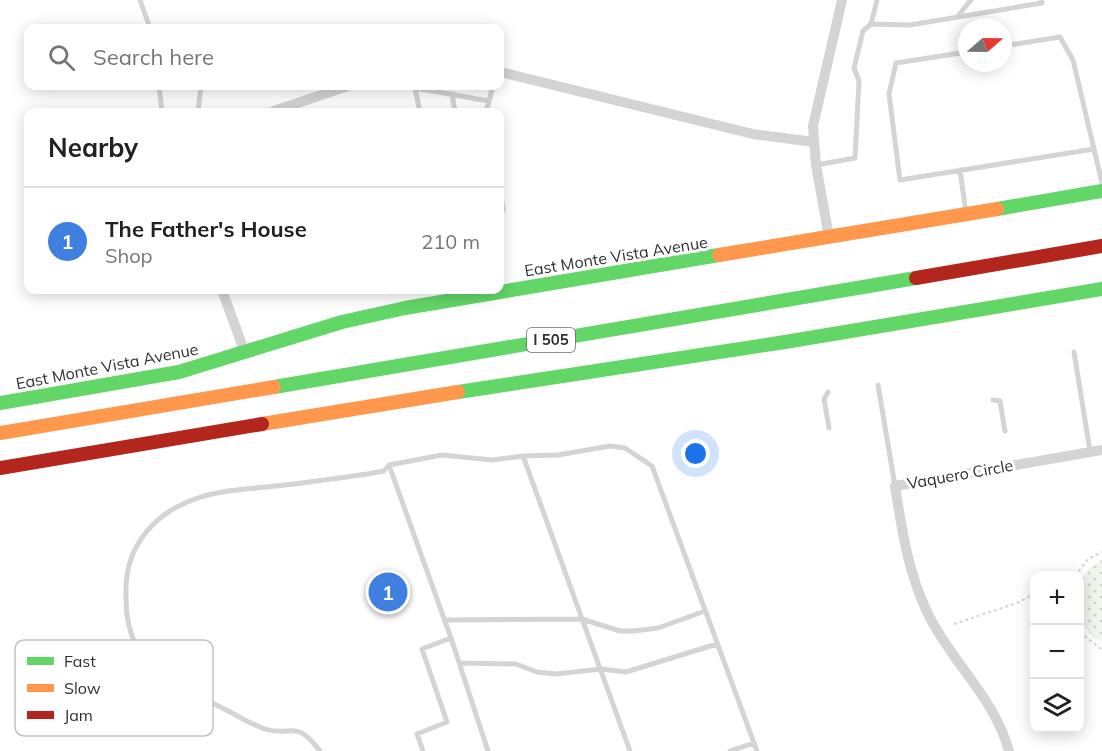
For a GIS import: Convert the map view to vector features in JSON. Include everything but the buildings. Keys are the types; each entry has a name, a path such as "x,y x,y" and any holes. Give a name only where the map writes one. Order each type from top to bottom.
{"main road":[{"name":"East Monte Vista Avenue","path":"504,291 1102,191"},
{"name":"I 505","path":"0,433 1102,246"},
{"name":"I 505","path":"0,470 16,465 582,370 784,342 1102,289"},
{"name":"East Monte Vista Avenue","path":"0,403 178,372 342,322 405,308 489,294"}],"street":[{"path":"829,237 816,165 813,126 842,0"},
{"path":"504,73 753,134 814,142"},
{"path":"283,108 336,90"},
{"path":"223,294 245,353"},
{"name":"Vaquero Circle","path":"1010,751 991,705 947,645 924,605 906,551 895,486 1102,450"}],"lane":[{"path":"140,0 149,24"},
{"path":"816,165 855,158 859,81 854,68 863,31 871,24 877,0"},
{"path":"957,17 971,0"},
{"path":"871,24 910,25 1042,3 1041,0"},
{"path":"1012,45 1060,37 1073,60 1102,183"},
{"path":"958,53 896,63 889,94 900,180 1094,149"},
{"path":"159,90 162,108"},
{"path":"198,108 201,90"},
{"path":"416,90 419,108"},
{"path":"431,90 489,101"},
{"path":"487,108 492,90"},
{"path":"452,94 455,108"},
{"path":"960,170 966,214"},
{"path":"1074,352 1090,452"},
{"path":"878,385 895,486"},
{"path":"828,393 824,399 829,428"},
{"path":"993,400 1000,401 1005,431"},
{"path":"133,640 128,620 126,579 130,560 139,542 158,519 187,500 239,489 384,471 389,465 441,455 492,460 558,455 609,446 625,448 646,461 658,476 757,751"},
{"path":"523,456 630,751"},
{"path":"389,465 451,638 488,751"},
{"path":"444,620 582,619 620,630 633,631 658,628 705,611"},
{"path":"423,751 417,734 447,722 422,649 451,638"},
{"path":"459,663 516,664 537,672 556,674 601,669 626,672 717,644"},
{"path":"213,703 267,730 295,729 310,738 320,751"},
{"path":"730,751 754,743"}],"path":[{"path":"1074,571 1102,552"},
{"path":"954,624 1030,596"},
{"path":"1084,635 1102,650"}],"shaded area":[{"path":"1102,560 1102,642 1093,637 1084,627 1084,576 1092,566"}],"traffic: fast":[{"path":"997,209 1102,191"},
{"path":"504,291 719,255"},
{"path":"274,387 916,278"},
{"path":"458,392 785,342 1102,289"},
{"path":"0,403 179,372 342,322 405,308 488,294"}],"traffic: slow":[{"path":"719,255 997,209"},
{"path":"0,433 274,387"},
{"path":"262,424 458,392"}],"traffic: jam":[{"path":"916,278 1102,246"},
{"path":"0,468 262,424"}],"place":[{"name":"The Father's House","path":"388,592"}]}
